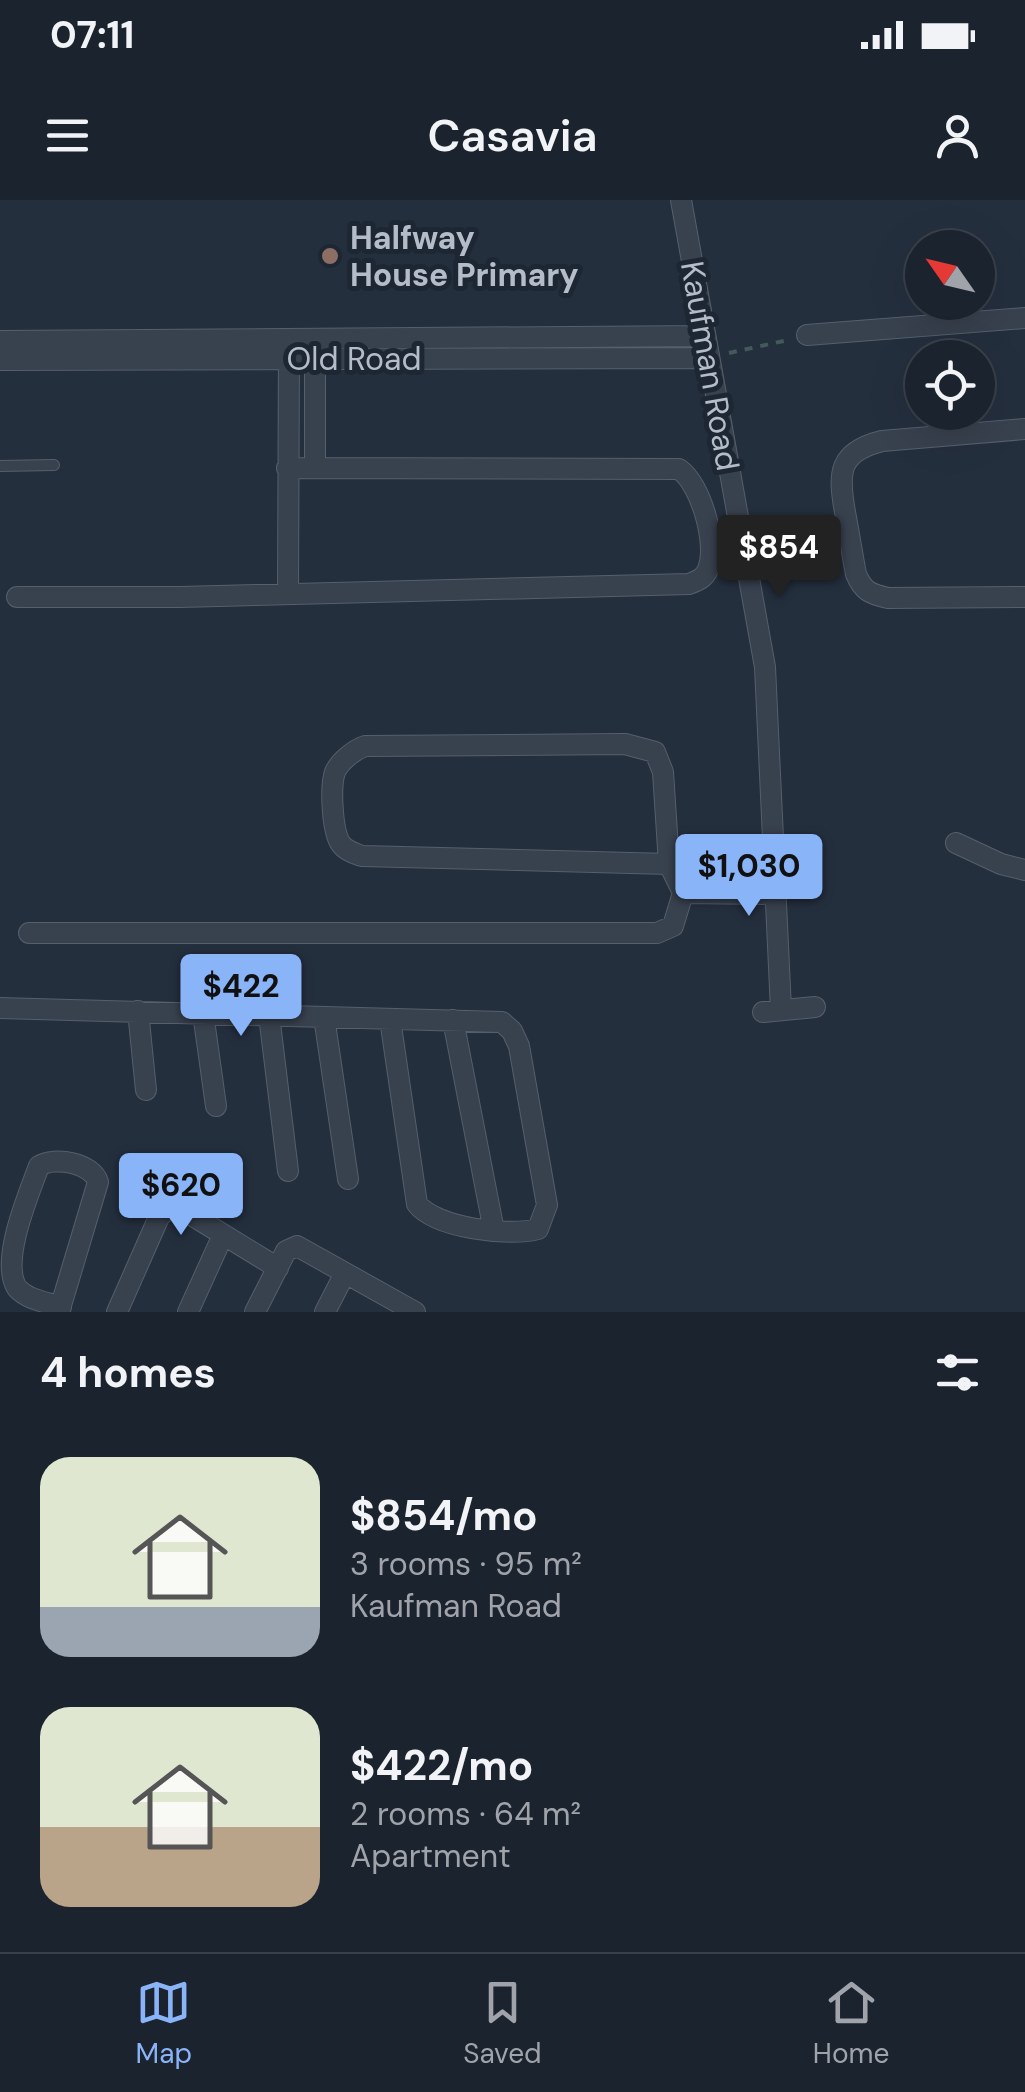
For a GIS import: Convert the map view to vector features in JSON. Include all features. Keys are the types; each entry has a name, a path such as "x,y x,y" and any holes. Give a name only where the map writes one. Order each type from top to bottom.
{"street":[{"name":"Kaufman Road","path":"680,200 765,667 775,894 772,1011 815,1006"},
{"path":"807,335 1025,318"},
{"name":"Old Road","path":"315,350 704,336"},
{"name":"Old Road","path":"0,342 707,358"},
{"name":"Old Road","path":"0,360 290,350"},
{"path":"288,594 290,350"},
{"path":"315,350 315,468"},
{"path":"1025,429 863,446 843,466 840,482 856,574 870,594 888,598 1025,598"},
{"path":"17,597 689,584 701,578 708,568 709,542 703,508 692,479 679,469 288,468"},
{"path":"29,934 657,933 673,926 683,893 669,864 662,762 656,752 643,746 365,746 355,750 334,775 336,834 349,852 362,856 669,864"},
{"path":"956,843 1001,864 1025,870"},
{"path":"683,893 775,894"},
{"path":"0,1008 502,1022 519,1046 547,1206 538,1229 494,1231 436,1219 417,1204 390,1019"},
{"path":"138,1011 146,1090"},
{"path":"203,1013 216,1106"},
{"path":"269,1015 288,1172"},
{"path":"324,1017 348,1179"},
{"path":"453,1020 494,1231"},
{"path":"50,1161 87,1168 94,1172 98,1182 60,1309 25,1294 13,1283 6,1268 8,1251 39,1166 50,1161"},
{"path":"117,1312 165,1209 171,1206 278,1268"},
{"path":"188,1312 224,1234"},
{"path":"256,1312 286,1251 297,1246 402,1309"},
{"path":"324,1312 346,1273"}],"lane":[{"path":"0,466 54,465"}],"path":[{"path":"707,358 807,335"}],"place":[{"name":"Halfway House Primary","path":"330,256"}]}
